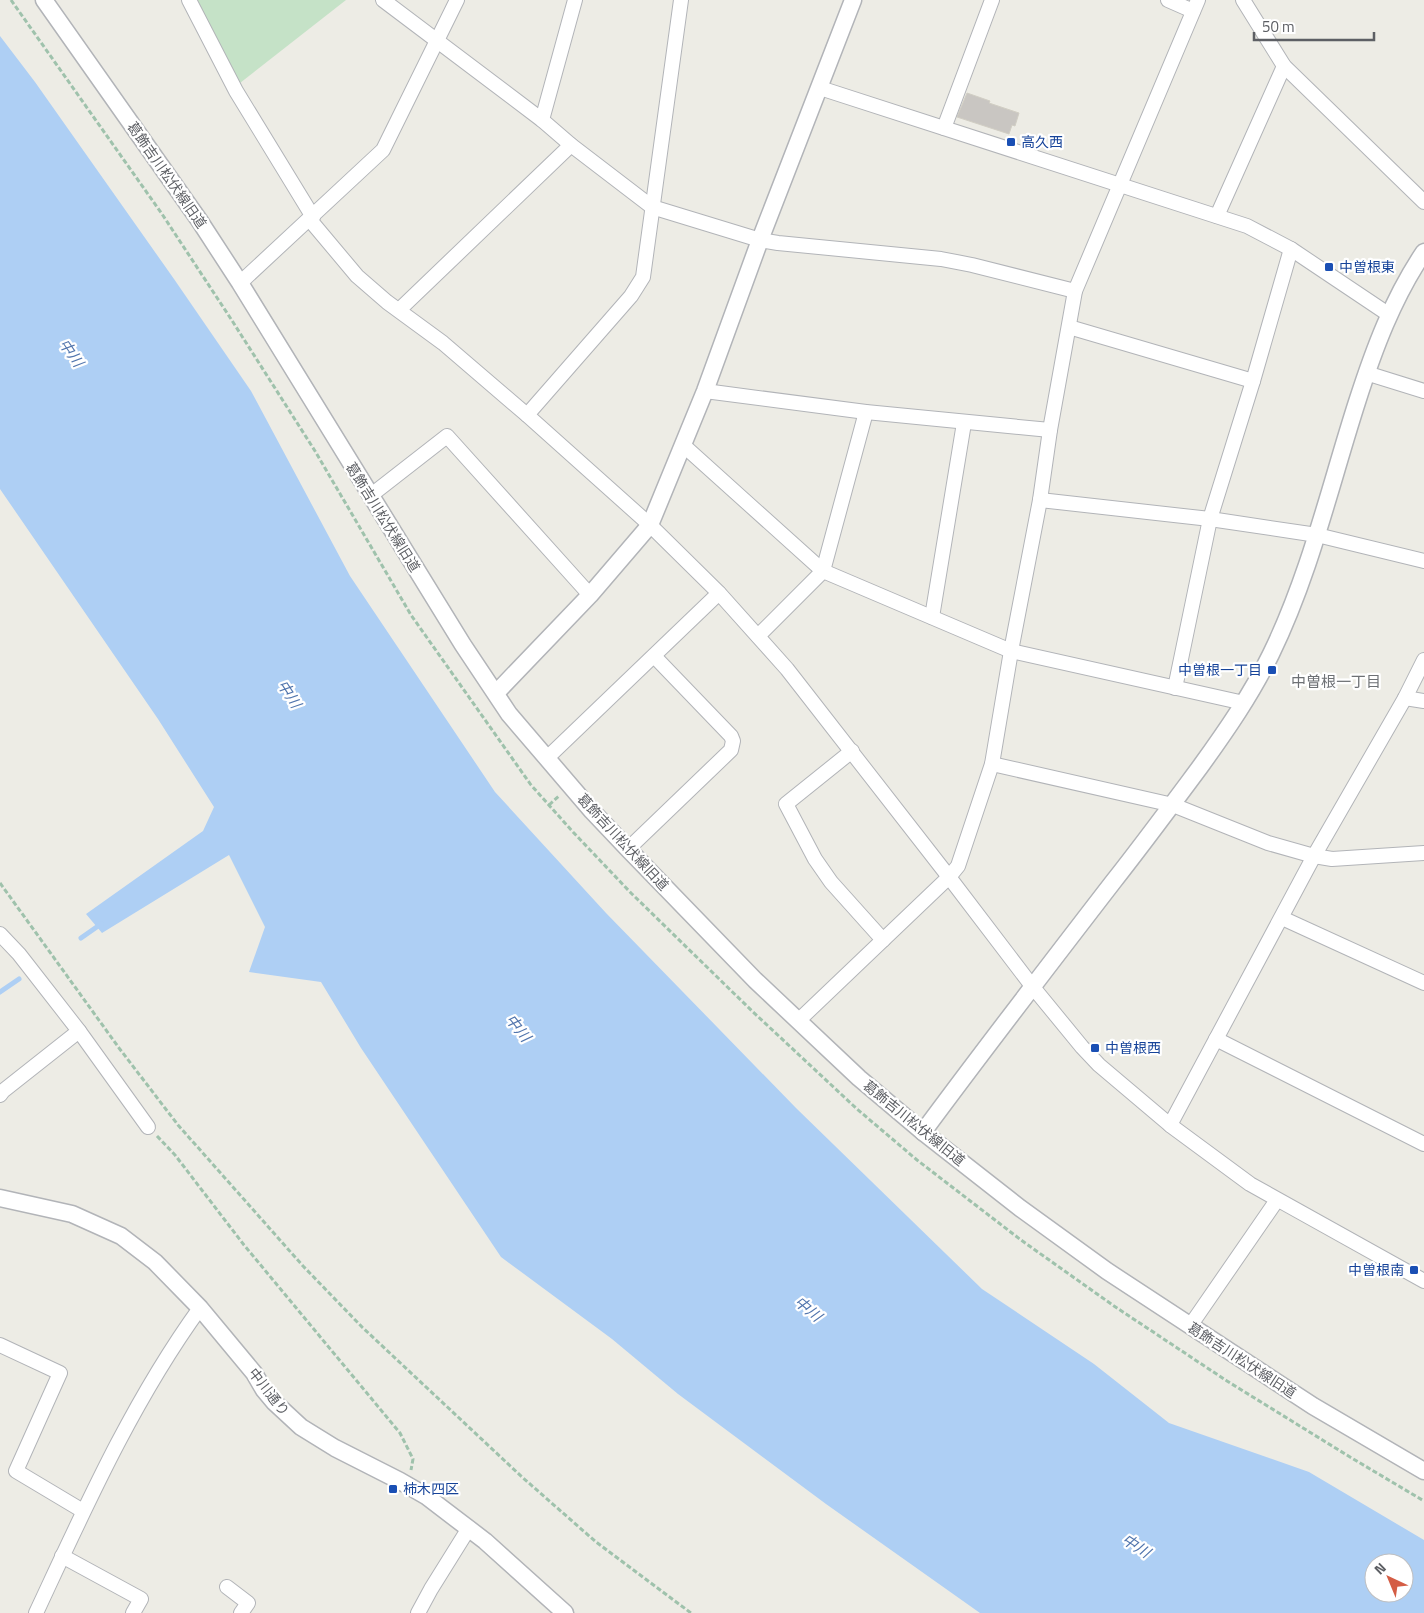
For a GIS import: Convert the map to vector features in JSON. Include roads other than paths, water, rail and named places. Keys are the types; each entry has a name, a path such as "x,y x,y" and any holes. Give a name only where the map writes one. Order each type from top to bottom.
{"street":[{"name":"葛飾吉川松伏線旧道","path":"44,0 199,220 240,283 463,645 509,714 628,849 755,980 860,1078 922,1132 1044,1225 1190,1326 1313,1406 1424,1470"},
{"path":"189,0 236,91 311,218 356,276 443,343 527,415 650,525 719,594 787,669 1082,1048 1099,1065 1170,1125 1250,1184 1424,1281"},
{"path":"383,0 542,120 652,207 760,240 948,260 972,264 1075,291"},
{"path":"240,283 383,150 457,0"},
{"path":"542,120 574,0"},
{"path":"527,415 631,296 642,277 681,0"},
{"path":"496,693 590,595 650,525 705,390 760,240 854,0"},
{"path":"944,128 992,0"},
{"path":"798,1021 949,877 958,866 992,764 1040,500 1050,430 1075,291 1195,5 1168,0"},
{"path":"1243,0 1284,66 1424,202"},
{"path":"1217,216 1284,66"},
{"path":"820,88 1247,226 1291,249 1388,314"},
{"path":"399,310 571,144"},
{"path":"1175,688 1210,519 1253,381 1291,249"},
{"path":"922,1132 1032,986 1173,805 1257,682 1293,605 1317,535 1366,374 1388,314 1410,273 1424,252"},
{"path":"1069,327 1253,381"},
{"path":"1366,374 1424,391"},
{"path":"705,390 866,412 1050,430"},
{"path":"758,636 823,571 866,412"},
{"path":"932,617 964,423"},
{"path":"370,496 447,436 590,595"},
{"path":"683,446 823,571 1012,651 1244,703"},
{"path":"1040,500 1210,519 1317,535 1424,561"},
{"path":"548,758 719,594"},
{"path":"628,849 731,750 733,741 731,736 654,656"},
{"path":"1170,1125 1314,856 1406,698 1424,660"},
{"path":"1406,698 1424,701"},
{"path":"852,751 786,804 815,859 883,940"},
{"path":"992,764 1173,805 1268,843 1314,856 1332,858 1424,854"},
{"path":"1282,918 1424,983"},
{"path":"0,934 19,954 79,1031 148,1127"},
{"path":"0,1096 3,1091 79,1031"},
{"path":"1216,1039 1424,1144"},
{"name":"中川通り","path":"0,1198 72,1214 121,1236 155,1262 200,1308 254,1373 274,1402 301,1428 426,1496 469,1528 527,1577 555,1610"},
{"path":"1190,1326 1277,1200"},
{"path":"36,1613 83,1511 140,1402 174,1344 200,1308"},
{"path":"0,1345 60,1372 16,1471 83,1511"},
{"path":"418,1613 469,1528"},
{"path":"62,1556 141,1599 134,1613"},
{"path":"227,1587 248,1603 241,1613"}],"water":[{"name":"中川","path":"0,36 35,82 251,391 350,576 495,792 606,913 796,1108 982,1289 1094,1364 1169,1423 1309,1472 1424,1540 1424,1613 980,1613 826,1504 678,1394 612,1339 501,1257 361,1048 321,982 249,972 265,927 229,855 102,933 86,914 203,831 214,807 158,719 0,489"}],"waterway":[{"path":"81,938 101,924"},
{"path":"0,992 19,979"}],"place":[{"name":"高久西","path":"1011,142"},
{"name":"中曽根東","path":"1329,267"},
{"name":"中曽根一丁目","path":"1272,670"},
{"name":"中曽根西","path":"1095,1048"},
{"name":"中曽根南","path":"1414,1270"},
{"name":"柿木四区","path":"393,1489"}],"district":[{"name":"中曽根一丁目","path":"1336,682"}]}
